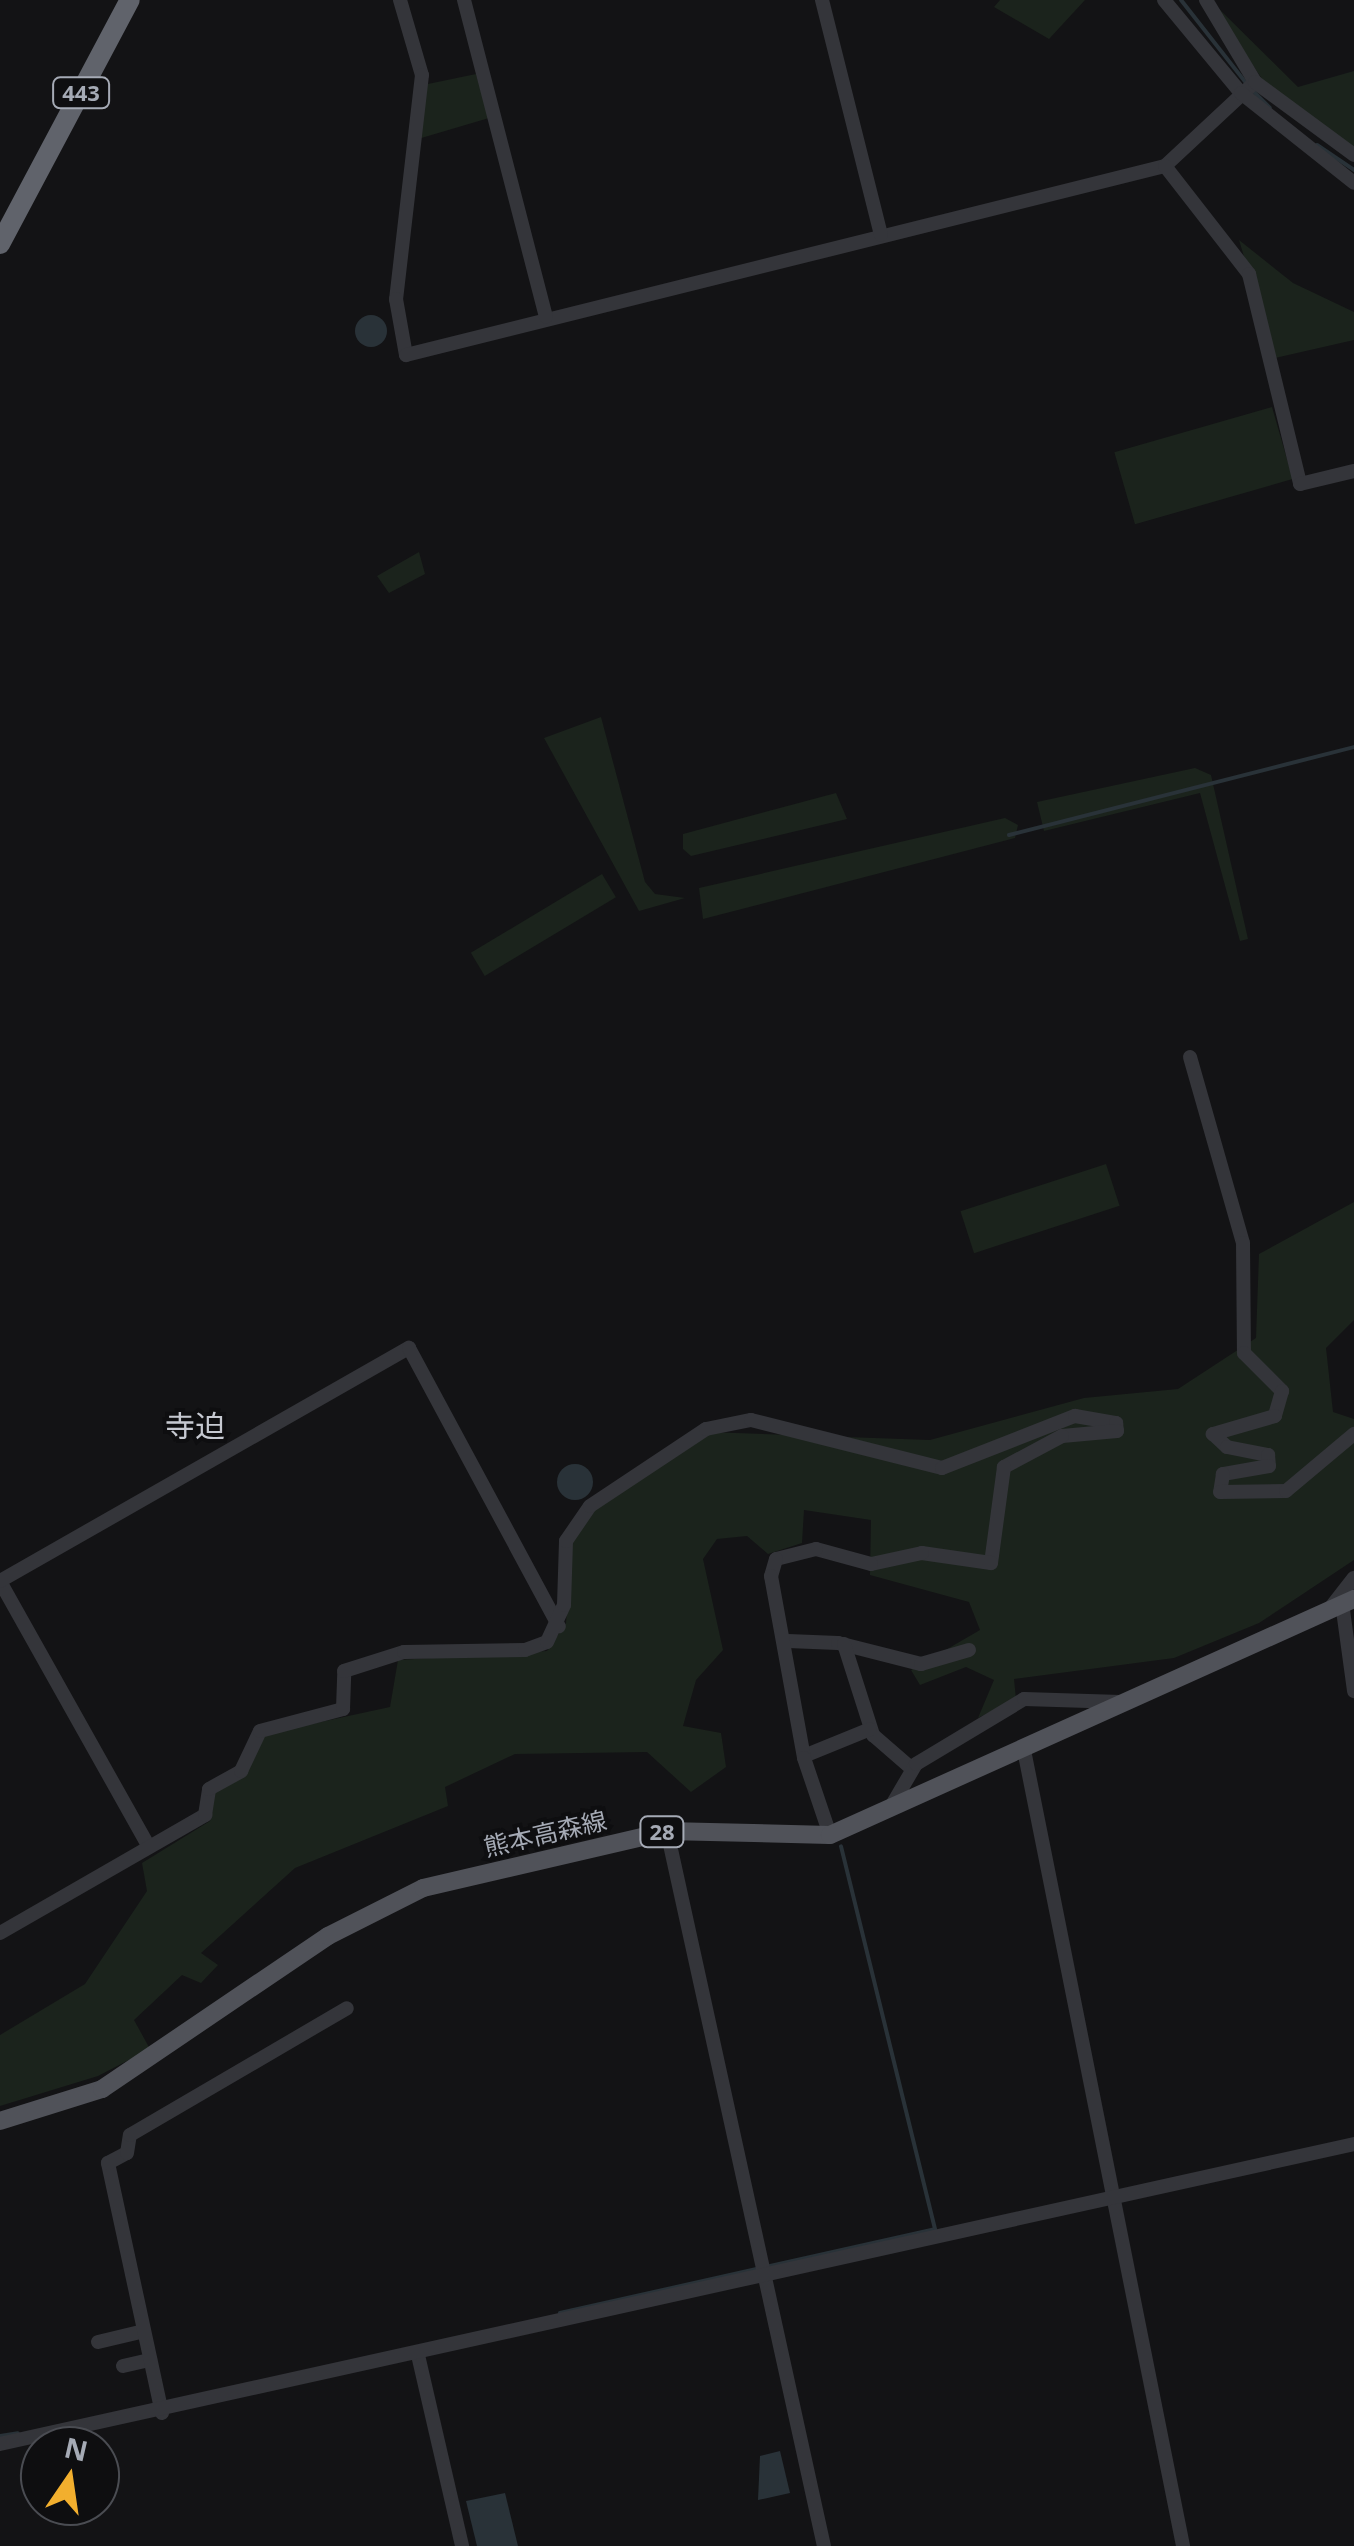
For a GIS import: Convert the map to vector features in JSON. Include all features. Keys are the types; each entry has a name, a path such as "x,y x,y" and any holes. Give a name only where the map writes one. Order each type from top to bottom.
{"highway":[{"name":"443","path":"0,244 130,0"}],"main road":[{"name":"熊本高森線","path":"0,2121 102,2088 328,1936 423,1888 667,1831 830,1834 1024,1750 1342,1603"}],"street":[{"path":"400,0 422,75 396,298 406,355 1166,166 1256,82"},
{"path":"464,0 546,318"},
{"path":"822,0 881,234"},
{"path":"1164,0 1241,93 1354,183"},
{"path":"1206,0 1256,82 1354,156"},
{"path":"1166,166 1249,274 1300,484 1354,471"},
{"path":"1190,1057 1243,1243 1244,1353 1282,1391 1275,1416 1213,1434 1268,1455 1268,1466 1224,1474 1220,1492 1286,1491 1354,1434"},
{"path":"148,1847 0,1580 409,1348 559,1626"},
{"path":"559,1626 566,1541 590,1506 706,1428 751,1420 942,1468 1075,1416 1116,1423 1116,1431 1062,1436 1004,1468 991,1562 922,1554 871,1564 816,1549 782,1553 771,1576 788,1642 804,1756 830,1834"},
{"path":"1354,1578 1342,1603 1354,1691"},
{"path":"0,1933 204,1815 209,1788 241,1771 260,1731 342,1709 344,1671 404,1652 525,1650 559,1626"},
{"path":"788,1642 844,1644 920,1664 970,1650"},
{"path":"844,1644 870,1729 911,1768"},
{"path":"889,1810 911,1768 1024,1699 1126,1703"},
{"path":"804,1756 870,1729"},
{"path":"1024,1750 1183,2546"},
{"path":"667,1831 824,2546"},
{"path":"162,2413 108,2163 127,2153 130,2135 347,2008"},
{"path":"0,2444 162,2413 1354,2144"},
{"path":"98,2342 144,2332"},
{"path":"418,2356 462,2546"},
{"path":"123,2366 150,2360"}],"shaded area":[{"path":"1000,0 1085,0 1049,39 994,7"},
{"path":"1210,0 1298,87 1354,71 1354,150 1262,79"},
{"path":"476,74 489,118 418,139 423,85"},
{"path":"1239,240 1293,283 1354,312 1354,340 1275,358"},
{"path":"371,315 382,320 387,331 382,342 371,347 360,342 355,331 360,320"},
{"path":"1272,407 1293,479 1135,524 1114,452"},
{"path":"419,552 425,574 389,593 377,576"},
{"path":"601,717 645,882 655,894 685,898 639,911 544,738"},
{"path":"1195,768 1211,775 1248,939 1240,941 1200,793 1044,831 1037,802"},
{"path":"836,793 847,819 691,856 683,849 683,834"},
{"path":"1005,818 1018,825 1015,838 703,919 699,888"},
{"path":"602,874 616,897 485,976 471,953"},
{"path":"1106,1164 1120,1206 974,1253 960,1211"},
{"path":"1354,1202 1354,1320 1326,1348 1333,1412 1354,1419 1354,1560 1259,1623 1174,1658 1014,1679 1016,1699 978,1718 994,1680 966,1667 920,1685 911,1670 980,1630 969,1602 870,1575 871,1520 804,1510 802,1543 768,1554 747,1536 717,1539 703,1559 723,1650 696,1680 683,1726 721,1733 726,1767 691,1792 647,1752 515,1754 445,1787 448,1806 295,1868 201,1953 218,1965 201,1983 182,1975 134,2020 150,2049 98,2076 0,2106 0,2035 85,1984 147,1891 142,1863 210,1821 214,1793 265,1734 390,1707 398,1660 547,1651 566,1623 572,1540 595,1508 707,1432 930,1440 1084,1398 1178,1389 1256,1338 1259,1254"},
{"path":"575,1464 588,1469 593,1482 588,1495 575,1500 562,1495 557,1482 562,1469"},
{"path":"780,2451 790,2493 758,2500 760,2456"},
{"path":"505,2493 518,2546 477,2546 466,2501"}],"waterway":[{"path":"1181,0 1246,83"},
{"path":"1252,90 1270,108"},
{"path":"1317,145 1354,170"},
{"path":"1009,835 1354,747"},
{"path":"560,2313 935,2229 841,1846"},
{"path":"0,2436 18,2433"}],"district":[{"name":"寺迫","path":"195,1426"}]}
